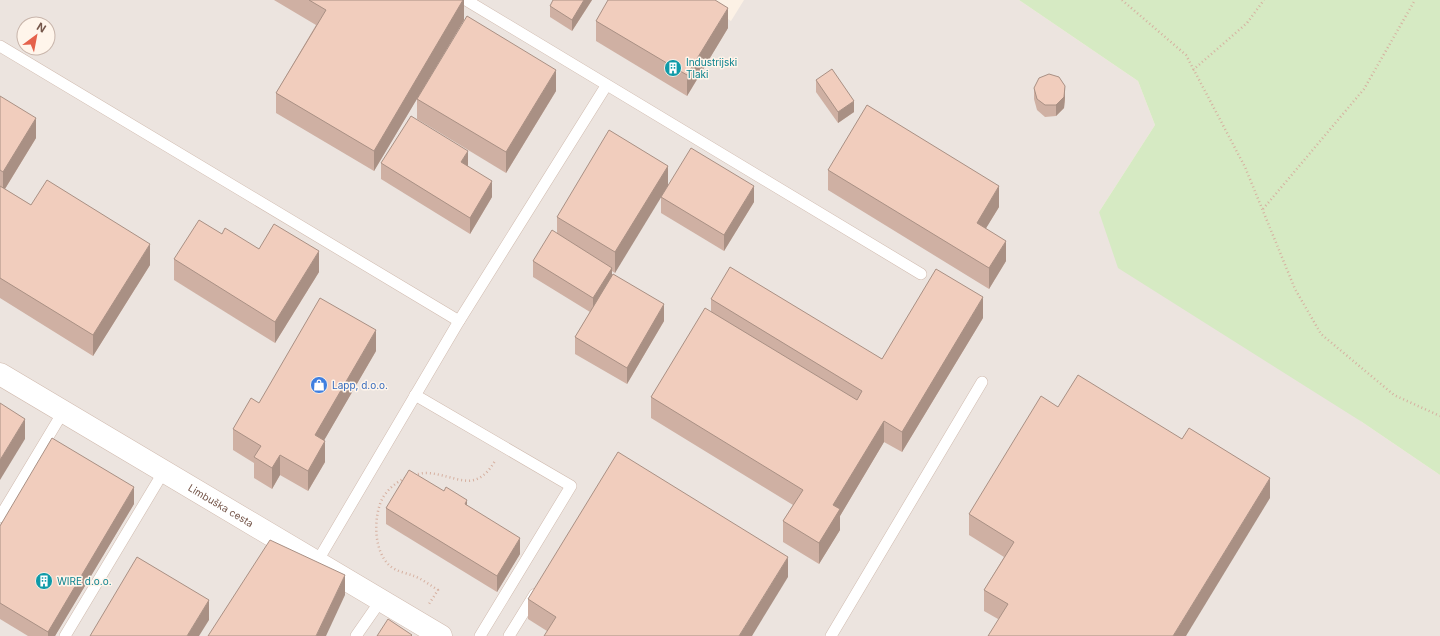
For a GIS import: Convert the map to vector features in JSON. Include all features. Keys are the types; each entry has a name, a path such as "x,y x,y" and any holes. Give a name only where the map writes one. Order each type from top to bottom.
{"street":[{"name":"Limbuška cesta","path":"0,374 441,636"}],"lane":[{"path":"466,0 606,86 921,274"},
{"path":"0,46 459,321"},
{"path":"317,562 459,321 606,86"},
{"path":"831,636 982,382"},
{"path":"415,395 571,486 480,636"},
{"path":"0,517 63,412"},
{"path":"65,636 164,472"},
{"path":"509,636 541,583"},
{"path":"356,636 381,600"}],"path":[{"path":"1122,0 1186,55 1245,167 1295,289 1321,334 1394,395 1440,416"},
{"path":"1193,70 1247,23 1264,0"},
{"path":"1262,209 1364,89 1415,0"},
{"path":"418,622 438,590 416,576 390,566 382,556 377,538 377,521 380,504 387,492 398,482 409,476 425,473 442,475 464,482 475,480 485,475 504,447"}],"shaded area":[{"path":"0,0 697,0 731,21 744,0 1019,0 1138,81 1155,125 1099,212 1362,422 1440,475 1440,636 0,636"}],"green space":[{"path":"1019,0 1440,0 1440,475 1362,422 1118,268 1099,212 1155,125 1138,81"}],"building":[{"path":"309,0 463,0 374,151 276,93 326,10"},
{"path":"553,0 584,0 572,20 550,6"},
{"name":"Industrijski Tlaki","path":"608,0 715,0 728,8 687,75 596,21"},
{"path":"467,16 556,70 506,152 417,99"},
{"path":"832,69 854,101 838,112 816,80"},
{"path":"1049,74 1059,77 1065,86 1064,97 1056,105 1045,105 1037,99 1034,88 1039,78"},
{"path":"0,96 36,118 3,172 0,170"},
{"path":"867,105 999,186 977,223 1006,241 989,268 828,170"},
{"path":"411,116 468,151 461,162 492,181 470,218 381,163"},
{"path":"609,130 668,166 615,252 557,217"},
{"path":"691,148 754,186 724,235 661,197"},
{"path":"47,180 150,244 93,335 0,278 0,186 31,205"},
{"path":"199,220 222,234 225,228 259,249 274,224 319,251 275,322 174,259"},
{"path":"552,230 612,268 593,298 533,261"},
{"path":"730,267 882,359 936,269 983,297 902,432 884,421 833,505 840,509 819,543 783,521 803,490 651,397 705,308 857,400 862,391 711,299"},
{"path":"613,274 664,304 627,368 575,337"},
{"name":"Lapp, d.o.o.","path":"320,298 376,330 315,435 325,441 308,471 280,455 272,468 254,457 261,446 233,429 251,398 259,403"},
{"path":"1078,375 1182,439 1189,428 1270,478 1173,636 988,636 1008,604 984,590 1014,542 969,514 1041,396 1058,407"},
{"path":"0,403 25,419 0,460"},
{"name":"WIRE d.o.o.","path":"52,438 134,487 48,632 0,603 0,526"},
{"path":"618,452 788,557 739,636 544,636 556,617 528,599"},
{"path":"409,470 444,491 446,487 467,500 465,504 520,538 497,576 386,508"},
{"path":"270,540 345,575 316,636 208,636"},
{"path":"137,557 209,600 187,636 90,636"},
{"path":"388,619 412,635 377,636"}],"place":[{"name":"Industrijski Tlaki","path":"673,68"},
{"name":"Lapp, d.o.o.","path":"319,385"},
{"name":"WIRE d.o.o.","path":"44,581"}]}
